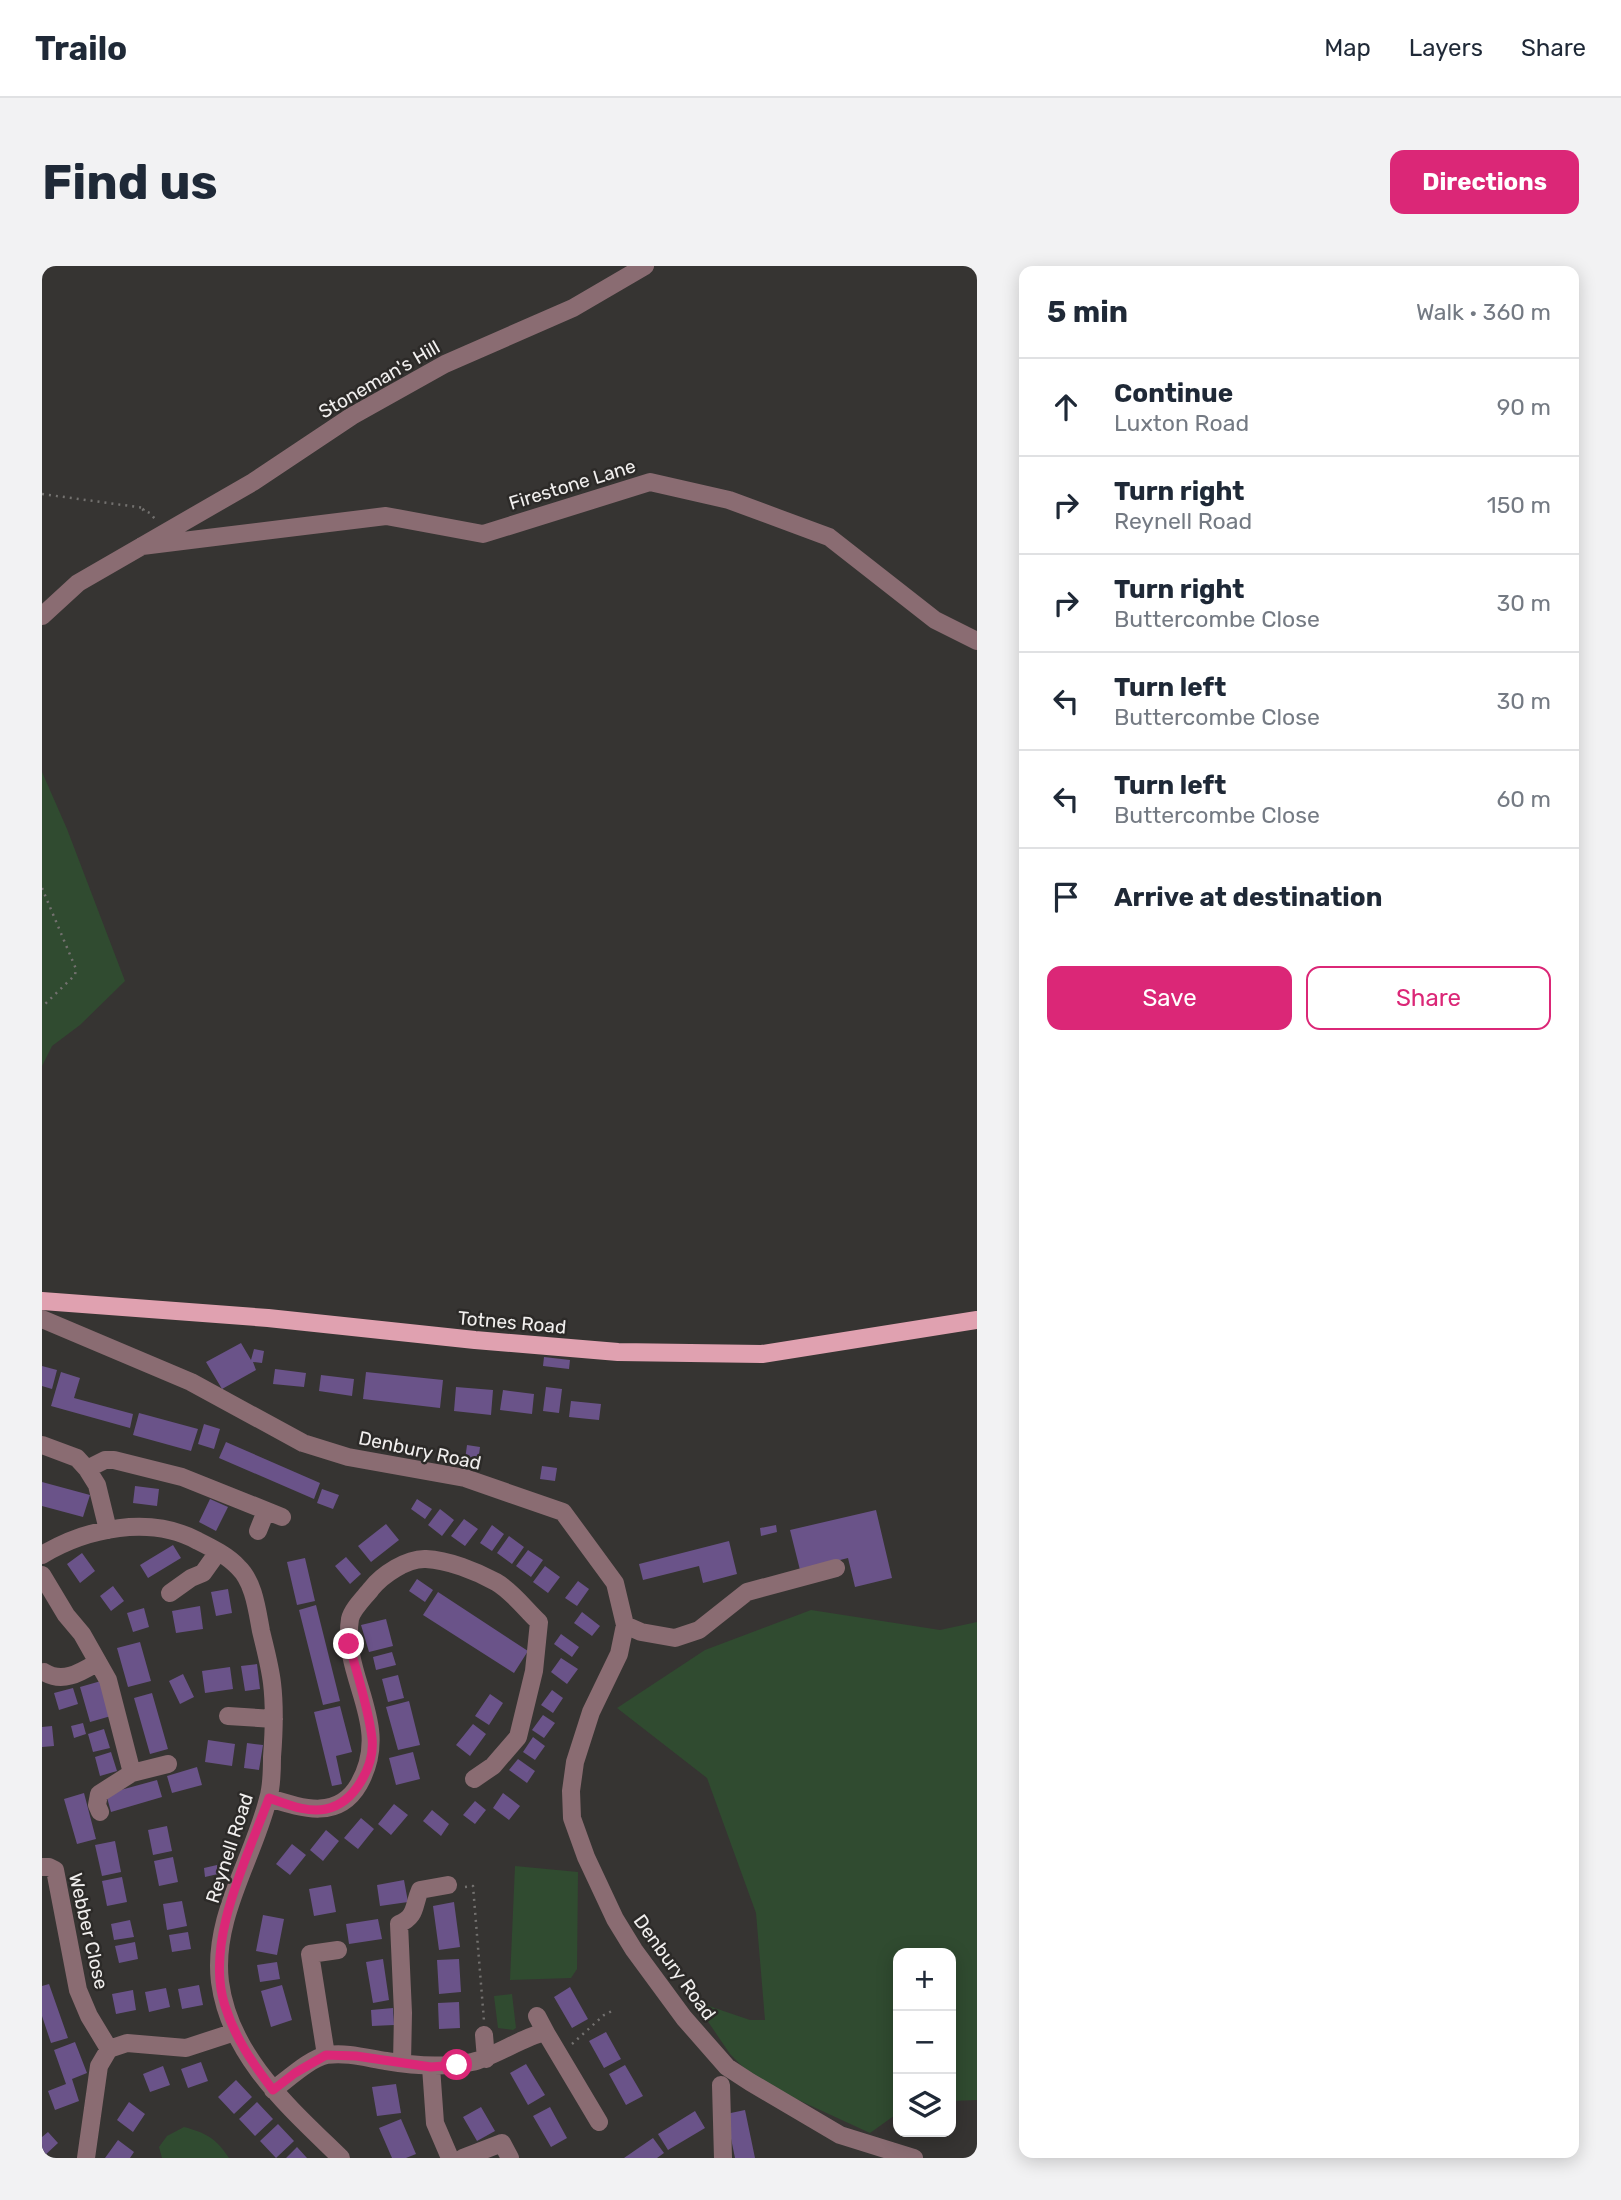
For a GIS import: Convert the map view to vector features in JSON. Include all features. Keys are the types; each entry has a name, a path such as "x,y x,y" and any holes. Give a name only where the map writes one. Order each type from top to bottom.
{"main road":[{"name":"Totnes Road","path":"42,1301 268,1318 618,1352 762,1354 977,1320"}],"street":[{"name":"Stoneman's Hill","path":"42,616 78,583 253,482 352,416 444,365 573,308 645,266"},
{"name":"Firestone Lane","path":"142,546 386,516 483,534 650,482 729,500 829,537 935,620 977,641"},
{"name":"Denbury Road","path":"42,1320 191,1382 303,1443 348,1457 465,1478 563,1512 615,1583 625,1625 619,1654 591,1712 575,1762 571,1791 572,1818 586,1857 615,1919 634,1950 684,2018 727,2067 840,2135 914,2158"},
{"path":"42,1445 77,1458 87,1469 97,1485 108,1530"},
{"path":"87,1469 105,1460 114,1460 182,1477 274,1514 258,1531"},
{"name":"Reynell Road","path":"42,1555 61,1543 90,1533 146,1527 167,1529 191,1537 240,1568 255,1599 272,1681 274,1719 269,1798 231,1902 222,1941 220,1979 224,2005 249,2059 273,2090 341,2158"},
{"path":"170,1593 203,1573 218,1552"},
{"path":"269,1798 306,1809 328,1809 353,1794 368,1768 372,1740 349,1644 350,1615 377,1580 400,1566 423,1558 451,1563 497,1583 539,1622 534,1671 518,1737 493,1766 474,1779"},
{"path":"625,1625 640,1632 676,1638 699,1630 747,1592 836,1569"},
{"path":"42,1575 108,1680 132,1773"},
{"path":"44,1672 52,1677 68,1677 98,1662"},
{"path":"229,1716 274,1719"},
{"path":"100,1812 97,1805 99,1794 132,1773 168,1764"},
{"name":"Webber Close","path":"42,1867 55,1870 78,1990 89,2016 109,2049"},
{"path":"402,2063 399,1924 414,1913 420,1890 448,1885"},
{"path":"326,2055 310,1954 338,1950"},
{"path":"537,2016 599,2122"},
{"path":"86,2158 99,2066 109,2049 127,2043 186,2048 235,2032"},
{"path":"273,2090 326,2055 356,2056 431,2067 457,2065 485,2059 532,2036 546,2033"},
{"path":"484,2035 485,2059"},
{"path":"431,2067 435,2123 450,2158"},
{"path":"721,2085 723,2158"},
{"path":"463,2158 502,2143 510,2158"}],"path":[{"path":"42,494 145,508 143,510 150,513 164,531"},
{"path":"42,888 76,969 75,975 42,1007"},
{"path":"448,1885 448,1889 473,1886 484,2035"},
{"path":"560,2056 583,2032 614,2010"}],"green space":[{"path":"42,772 67,829 125,981 80,1025 52,1046 42,1066"},
{"path":"811,1610 940,1630 977,1622 977,2100 956,2101 956,1948 893,1948 893,2117 870,2133 757,2081 730,2054 694,2001 750,2020 765,2020 756,1913 707,1778 617,1708 705,1650"},
{"path":"515,1866 578,1872 577,1969 571,1978 510,1980"},
{"path":"512,1994 516,2028 498,2028 494,1996"},
{"path":"184,2127 210,2137 229,2158 162,2158 159,2147 167,2136"}],"building":[{"path":"241,1343 251,1360 254,1349 264,1351 262,1363 253,1362 256,1370 222,1389 206,1362"},
{"path":"544,1357 570,1360 569,1369 543,1366"},
{"path":"42,1366 57,1370 52,1389 42,1386"},
{"path":"275,1369 306,1373 304,1387 273,1384"},
{"path":"61,1372 80,1378 74,1398 133,1414 130,1428 51,1406"},
{"path":"366,1372 443,1380 440,1408 363,1399"},
{"path":"321,1375 354,1379 352,1396 319,1391"},
{"path":"456,1387 493,1390 491,1415 454,1411"},
{"path":"546,1387 562,1389 559,1413 543,1411"},
{"path":"503,1390 534,1394 532,1414 500,1410"},
{"path":"571,1401 601,1404 599,1420 569,1417"},
{"path":"139,1413 198,1429 191,1451 133,1435"},
{"path":"204,1424 220,1429 214,1449 198,1444"},
{"path":"226,1442 320,1483 314,1499 219,1458"},
{"path":"467,1445 480,1447 478,1462 465,1460"},
{"path":"542,1466 557,1468 555,1481 540,1479"},
{"path":"42,1482 90,1495 83,1517 42,1506"},
{"path":"135,1486 159,1489 157,1506 133,1503"},
{"path":"322,1489 339,1495 333,1509 317,1503"},
{"path":"210,1499 228,1507 216,1531 199,1522"},
{"path":"417,1499 432,1509 425,1519 411,1509"},
{"path":"440,1509 454,1520 442,1536 428,1525"},
{"path":"876,1510 892,1578 855,1587 848,1558 800,1570 790,1530"},
{"path":"464,1519 478,1529 465,1546 451,1536"},
{"path":"386,1524 399,1540 371,1562 358,1546"},
{"path":"492,1525 504,1534 492,1551 480,1543"},
{"path":"776,1525 777,1532 761,1536 760,1528"},
{"path":"509,1536 524,1547 512,1564 497,1553"},
{"path":"729,1541 737,1574 703,1583 699,1566 643,1580 639,1564"},
{"path":"173,1545 181,1558 148,1578 140,1565"},
{"path":"528,1550 543,1560 531,1577 516,1566"},
{"path":"82,1553 95,1571 80,1583 67,1564"},
{"path":"346,1557 361,1574 350,1584 335,1566"},
{"path":"305,1558 315,1601 297,1605 287,1562"},
{"path":"545,1566 560,1577 548,1593 533,1582"},
{"path":"417,1579 433,1590 425,1602 409,1591"},
{"path":"578,1581 589,1589 577,1606 565,1598"},
{"path":"113,1586 124,1601 111,1611 100,1596"},
{"path":"228,1589 232,1613 216,1616 211,1592"},
{"path":"438,1592 528,1651 514,1673 423,1615"},
{"path":"316,1605 340,1701 323,1705 299,1610"},
{"path":"200,1606 203,1629 176,1633 172,1611"},
{"path":"144,1608 149,1627 133,1632 127,1613"},
{"path":"582,1612 600,1626 592,1636 574,1623"},
{"path":"386,1619 393,1646 369,1652 361,1625"},
{"path":"561,1634 579,1647 572,1657 554,1644"},
{"path":"140,1642 151,1681 128,1687 117,1648"},
{"path":"392,1652 396,1665 376,1670 373,1657"},
{"path":"561,1658 578,1669 567,1684 551,1672"},
{"path":"257,1664 260,1689 245,1691 241,1666"},
{"path":"230,1667 233,1689 205,1693 202,1671"},
{"path":"183,1674 194,1697 180,1704 169,1681"},
{"path":"398,1675 404,1698 388,1702 382,1679"},
{"path":"101,1681 111,1716 90,1722 80,1687"},
{"path":"73,1688 78,1704 59,1710 54,1693"},
{"path":"552,1690 563,1698 553,1713 541,1705"},
{"path":"152,1693 168,1749 150,1754 134,1698"},
{"path":"490,1694 503,1703 489,1725 475,1716"},
{"path":"409,1701 420,1745 398,1750 386,1707"},
{"path":"340,1706 352,1752 336,1756 342,1784 332,1786 314,1712"},
{"path":"543,1715 555,1723 544,1738 532,1730"},
{"path":"83,1723 86,1734 74,1738 71,1726"},
{"path":"473,1724 486,1734 470,1756 456,1745"},
{"path":"52,1726 54,1746 42,1747 42,1727"},
{"path":"104,1729 110,1748 93,1752 88,1734"},
{"path":"533,1737 545,1746 535,1760 523,1752"},
{"path":"208,1740 235,1744 232,1766 205,1762"},
{"path":"247,1743 263,1745 259,1770 244,1768"},
{"path":"111,1752 117,1771 100,1776 95,1757"},
{"path":"413,1752 420,1779 396,1785 389,1758"},
{"path":"518,1759 535,1771 527,1783 509,1770"},
{"path":"197,1767 202,1785 172,1793 167,1776"},
{"path":"157,1780 162,1797 111,1812 106,1794"},
{"path":"84,1793 96,1839 77,1844 64,1799"},
{"path":"503,1793 520,1806 509,1820 493,1808"},
{"path":"475,1801 486,1810 475,1824 463,1815"},
{"path":"394,1804 408,1815 391,1835 378,1824"},
{"path":"432,1810 449,1824 441,1836 423,1821"},
{"path":"361,1818 374,1829 358,1849 344,1838"},
{"path":"167,1826 172,1851 153,1855 148,1830"},
{"path":"326,1830 339,1841 323,1861 310,1850"},
{"path":"115,1841 121,1872 102,1876 95,1845"},
{"path":"292,1844 306,1855 290,1875 276,1864"},
{"path":"173,1857 178,1882 159,1886 154,1861"},
{"path":"217,1865 218,1874 205,1877 204,1868"},
{"path":"122,1877 127,1902 107,1906 102,1881"},
{"path":"404,1880 408,1902 380,1906 377,1885"},
{"path":"331,1885 336,1912 314,1916 309,1889"},
{"path":"182,1901 187,1926 167,1930 163,1904"},
{"path":"454,1902 460,1947 439,1950 433,1906"},
{"path":"263,1915 284,1919 277,1955 256,1951"},
{"path":"378,1919 382,1939 349,1944 346,1924"},
{"path":"130,1920 134,1937 114,1940 111,1924"},
{"path":"188,1932 191,1949 172,1952 169,1935"},
{"path":"135,1942 138,1959 119,1963 115,1946"},
{"path":"383,1959 389,2000 373,2003 366,1962"},
{"path":"459,1959 461,1992 439,1994 437,1960"},
{"path":"277,1962 280,1979 260,1982 257,1965"},
{"path":"49,1984 68,2038 51,2043 42,2016 42,1986"},
{"path":"199,1985 203,2005 182,2009 178,1989"},
{"path":"282,1985 292,2020 271,2027 261,1991"},
{"path":"570,1987 588,2019 572,2028 554,1997"},
{"path":"166,1988 170,2007 149,2012 145,1992"},
{"path":"133,1990 136,2010 116,2014 112,1994"},
{"path":"459,2002 460,2028 439,2029 438,2003"},
{"path":"393,2008 394,2025 372,2026 371,2010"},
{"path":"606,2032 621,2059 604,2068 589,2041"},
{"path":"75,2042 87,2073 72,2079 79,2101 55,2110 48,2091 66,2084 54,2050"},
{"path":"201,2062 208,2081 188,2088 181,2069"},
{"path":"526,2064 545,2095 528,2105 510,2073"},
{"path":"625,2065 643,2096 626,2105 609,2074"},
{"path":"163,2066 170,2085 150,2092 143,2074"},
{"path":"236,2080 252,2097 234,2114 218,2097"},
{"path":"396,2084 401,2113 377,2116 372,2087"},
{"path":"129,2102 145,2114 133,2132 117,2120"},
{"path":"257,2102 273,2119 255,2136 239,2119"},
{"path":"481,2107 495,2131 477,2141 463,2117"},
{"path":"550,2107 567,2138 551,2147 533,2116"},
{"path":"745,2110 755,2158 735,2158 726,2114"},
{"path":"695,2111 705,2128 668,2150 658,2134"},
{"path":"401,2119 416,2154 406,2158 392,2158 379,2128"},
{"path":"278,2124 294,2141 276,2158 260,2141"},
{"path":"48,2132 58,2143 42,2158 42,2137"},
{"path":"653,2138 664,2153 657,2158 624,2158"},
{"path":"118,2140 134,2152 130,2158 105,2158"},
{"path":"297,2147 307,2158 286,2158"}],"route":[{"path":"349,1644 372,1740 368,1768 353,1794 328,1809 306,1809 269,1798 231,1902 222,1941 220,1979 224,2005 249,2059 273,2090 326,2055 356,2056 431,2067 457,2065"}]}
